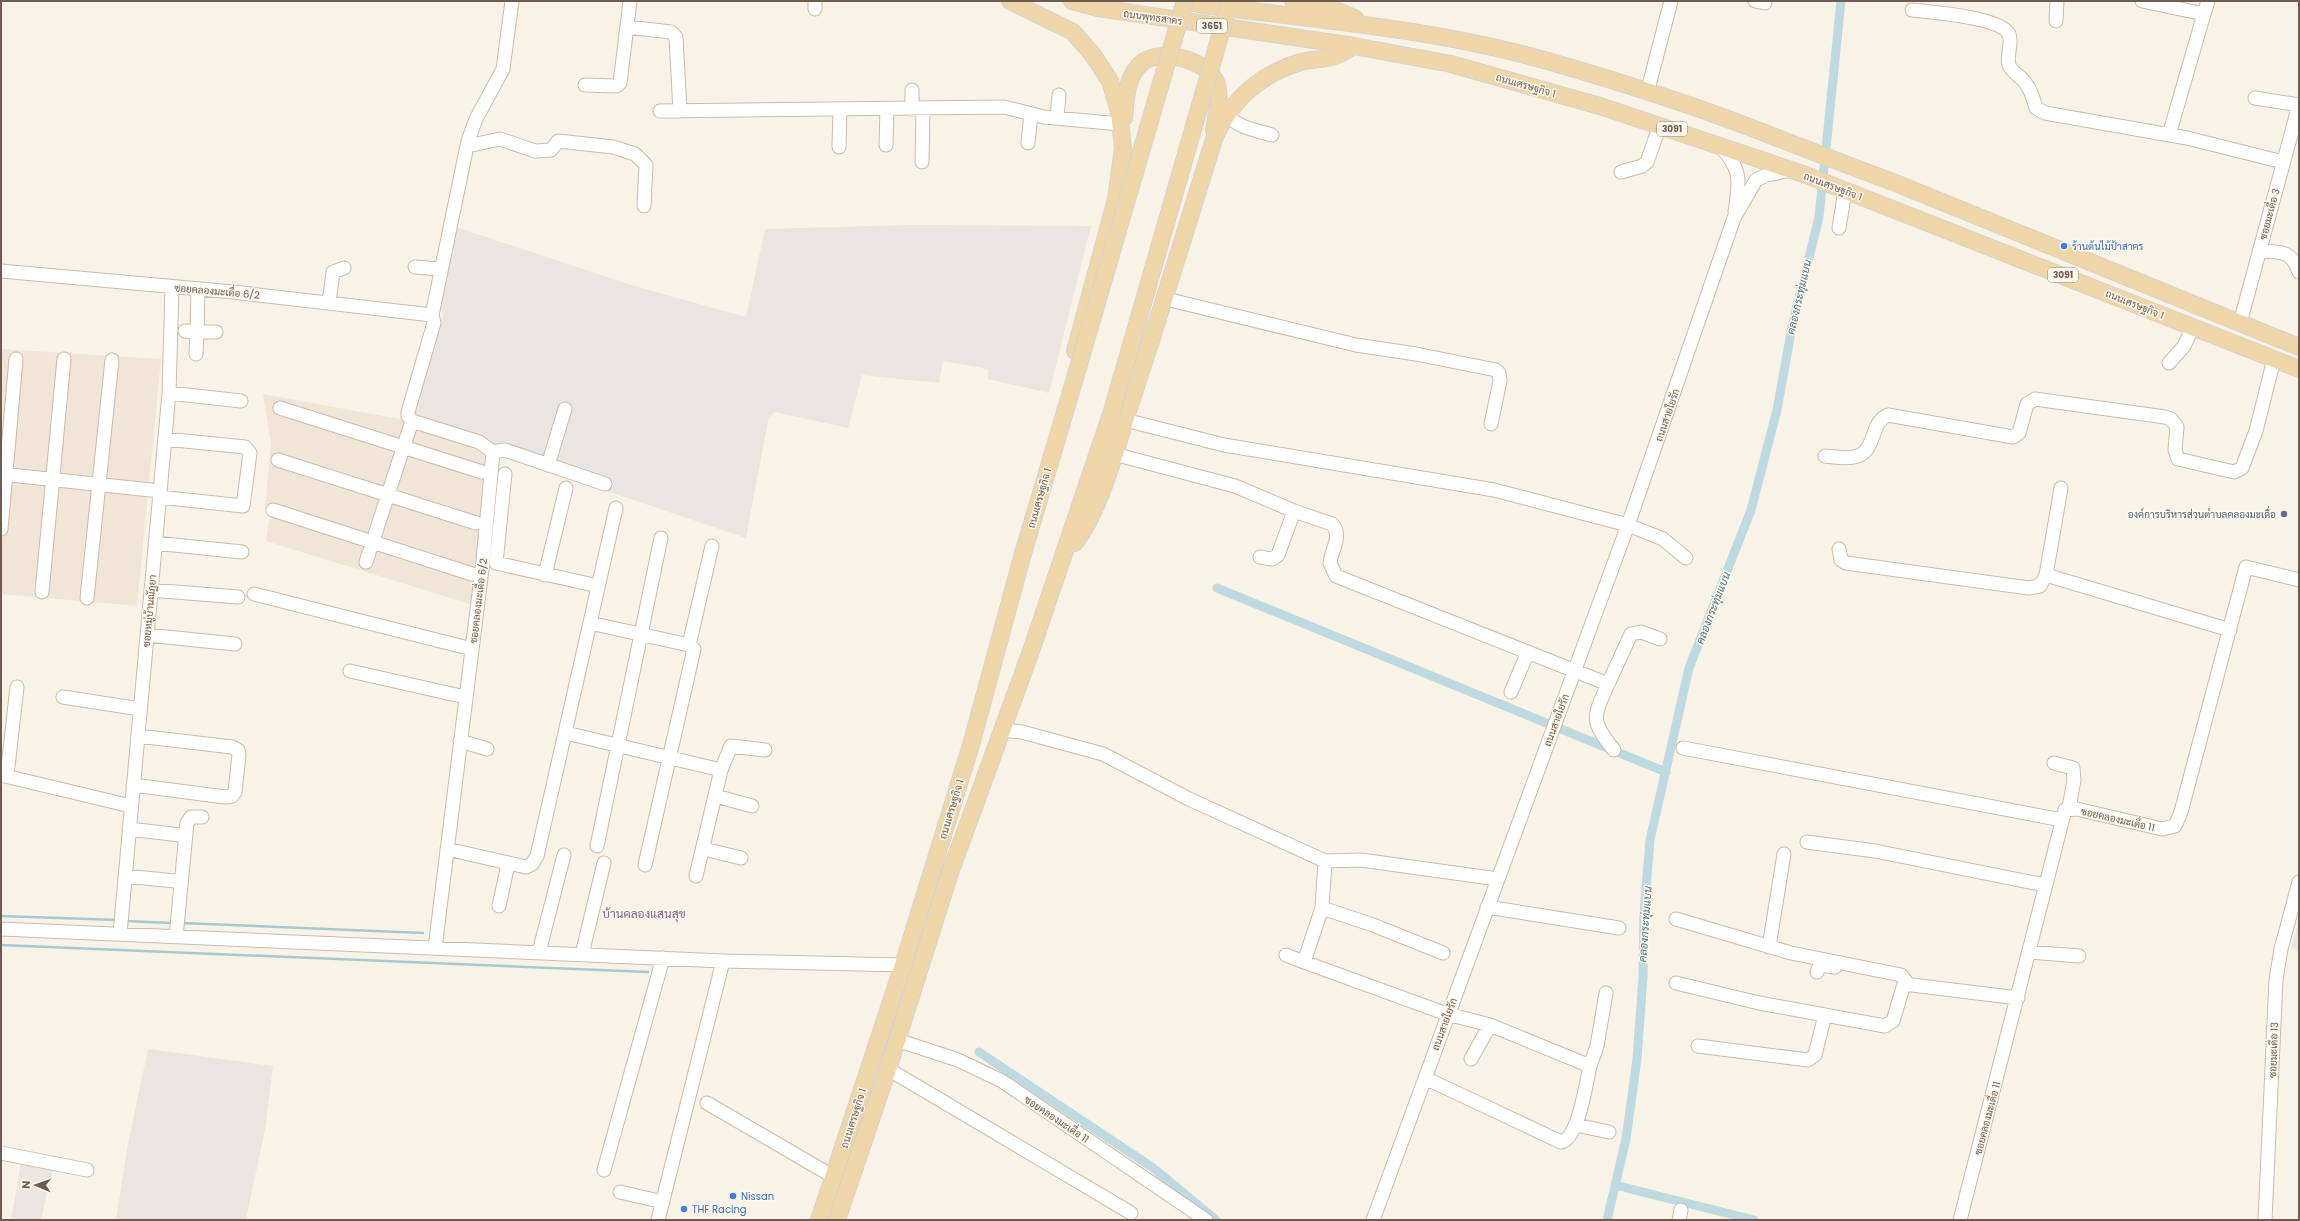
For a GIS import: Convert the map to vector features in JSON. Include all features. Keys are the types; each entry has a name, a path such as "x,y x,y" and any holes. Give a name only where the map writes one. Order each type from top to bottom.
{"main road":[{"path":"1010,1 1073,32 1092,54 1110,81 1119,112 1123,148"},
{"name":"ถนนพุทธสาคร","path":"1072,1 1098,8 1354,46"},
{"name":"ถนนพุทธสาคร","path":"1185,1 1203,5 1371,25"},
{"name":"ถนนเศรษฐกิจ 1","path":"819,1220 837,1170 903,965 983,705 1029,535 1185,1"},
{"name":"ถนนเศรษฐกิจ 1","path":"837,1220 888,1069 950,873 1063,557 1112,411 1230,1"},
{"name":"3091","path":"1293,1 1335,10 1371,25 1460,41 1549,61 1749,126 1836,162 1898,184 2299,346"},
{"path":"1063,557 1086,525 1114,454 1166,299 1207,161 1220,124 1239,97 1262,79 1301,62 1337,56 1354,46"},
{"name":"ถนนเศรษฐกิจ 1","path":"1354,46 1451,64 1660,125 1718,144 1827,183 2299,369"},
{"path":"1029,535 1034,495 1116,199 1123,148 1126,95 1132,76 1144,62 1155,58 1176,57 1199,64 1216,81 1218,96 1207,161"},
{"path":"837,1170 855,1169"}],"street":[{"path":"512,1 503,69 476,119 467,146 440,269 432,315 434,323 408,416 412,421 479,442 493,452 505,450 605,484"},
{"path":"585,85 616,86 620,82 630,1"},
{"path":"1319,1 1335,10"},
{"path":"1647,93 1671,1"},
{"path":"2056,21 2058,1"},
{"path":"2142,1 2204,14"},
{"path":"2169,135 2208,1"},
{"path":"1912,10 1949,14 1997,25 2004,30 2009,34 2010,39 2008,58 2009,66 2029,89 2036,108 2045,113 2169,135 2283,162"},
{"path":"627,28 671,32 676,37 680,111"},
{"path":"912,90 917,109 922,162"},
{"path":"1057,118 1059,95"},
{"path":"2255,98 2299,105"},
{"name":"ซอยมะเดื่อ 3","path":"2240,323 2299,105"},
{"path":"660,112 1004,107 1031,114 1057,118 1120,124"},
{"path":"886,145 887,109"},
{"path":"839,147 840,110"},
{"path":"1028,143 1031,114"},
{"path":"1227,114 1233,122 1239,125 1272,135"},
{"path":"1621,172 1642,166 1647,162 1660,125"},
{"path":"467,146 500,139 535,151 551,150 558,142 613,147 635,154 646,165 644,206"},
{"name":"ถนนสายใยรัก","path":"1373,1220 1447,1014 1628,525 1734,218 1740,182 1737,169 1732,159 1718,144"},
{"name":"ถนนสายใยรัก","path":"1734,218 1756,180 1767,175 1790,170"},
{"path":"1839,228 1845,191"},
{"path":"2259,251 2286,254 2292,257 2299,272"},
{"path":"415,267 440,269"},
{"path":"329,303 333,272 344,268"},
{"name":"ซอยคลองมะเดื่อ 6/2","path":"1,271 172,286 432,315"},
{"name":"ซอยหมู่บ้านณัฏยา","path":"120,934 169,393 172,286"},
{"path":"196,354 191,332 198,289"},
{"path":"1166,299 1356,345 1416,354 1496,370 1499,372 1500,381 1491,424"},
{"path":"2169,363 2184,346 2193,327"},
{"path":"191,332 216,332"},
{"path":"1,529 4,474 16,359"},
{"path":"42,592 64,359"},
{"path":"1825,456 1853,457 1862,455 1867,451 1879,424 1883,418 1888,415 2007,436 2017,436 2027,404 2035,399 2171,419 2177,427 2175,450 2178,459 2234,472 2242,468 2249,453 2274,359"},
{"path":"87,598 112,360"},
{"path":"169,393 241,400"},
{"path":"280,408 482,472"},
{"path":"548,465 566,409"},
{"path":"1125,420 1224,445 1494,490 1628,525 1663,539 1686,558"},
{"path":"366,562 402,447 412,421"},
{"path":"4,474 99,484 243,506 250,453 245,447 165,439"},
{"name":"ซอยคลองมะเดื่อ 6/2","path":"435,948 472,649 493,452"},
{"path":"1114,454 1235,486 1294,511 1332,524 1336,527 1337,538 1330,563 1336,576 1608,684"},
{"path":"278,460 476,523"},
{"path":"505,474 496,563 598,586"},
{"path":"545,575 566,488"},
{"path":"1839,549 1841,560 1846,563 2022,587 2040,586 2046,575 2061,488"},
{"path":"448,849 526,867 532,864 537,856 616,508"},
{"path":"273,510 472,574"},
{"path":"1260,557 1272,559 1278,555 1294,511"},
{"path":"597,846 661,538"},
{"path":"155,543 242,552"},
{"path":"689,645 712,546"},
{"name":"ซอยคลองมะเดื่อ 11","path":"1960,1220 2030,952 2045,885 2065,810 2069,808 2162,829 2175,826 2181,812 2246,567 2299,580"},
{"path":"2046,575 2230,630"},
{"path":"151,590 238,597"},
{"path":"254,594 472,649"},
{"path":"590,623 641,633 689,645 694,649 645,866"},
{"path":"1614,750 1596,724 1597,709 1631,634 1641,632 1660,639"},
{"path":"147,635 235,644"},
{"path":"1511,692 1528,652"},
{"path":"350,671 465,697"},
{"path":"17,687 4,776 132,806"},
{"path":"63,697 140,709"},
{"path":"1000,730 1022,732 1103,754 1189,799 1325,861 1362,860 1498,879"},
{"path":"566,733 721,770"},
{"path":"133,785 225,797 232,796 235,792 239,755 238,750 232,747 138,736"},
{"path":"460,741 487,749"},
{"path":"696,876 704,849 721,770 731,746 765,750"},
{"path":"1683,748 2062,820"},
{"path":"2054,763 2072,768 2074,780 2069,808"},
{"path":"716,796 752,806"},
{"path":"176,937 187,823 191,817 202,817"},
{"path":"129,829 180,835"},
{"path":"1807,842 1875,851 2045,885"},
{"path":"704,849 741,858"},
{"path":"1769,947 1784,854"},
{"path":"539,952 564,855"},
{"path":"1304,962 1322,908 1325,861"},
{"path":"499,906 508,864"},
{"path":"582,954 604,864"},
{"path":"125,876 175,881"},
{"name":"ซอยมะเดื่อ 13","path":"2265,1220 2276,980 2281,949 2299,882"},
{"path":"1487,907 1619,928"},
{"path":"1322,908 1369,923 1443,953"},
{"path":"1676,919 1769,947 1901,975 1907,985"},
{"path":"1,929 723,961 903,965"},
{"path":"2030,952 2079,956"},
{"path":"1286,955 1447,1014 1490,1025 1590,1066"},
{"path":"604,1170 663,958"},
{"path":"658,1220 723,961"},
{"path":"1816,972 1820,965 1824,965 1907,985 2018,998"},
{"path":"1676,983 1824,1015 1885,1026 1889,1025 1893,1021 1907,985"},
{"path":"1425,1078 1555,1141 1566,1141 1576,1124 1590,1066 1597,1046 1606,993"},
{"path":"1698,1046 1808,1060 1815,1055 1824,1015"},
{"path":"1472,1059 1490,1025"},
{"name":"ซอยคลองมะเดื่อ 11","path":"897,1040 958,1060 1002,1081 1206,1220"},
{"path":"888,1069 1131,1213"},
{"path":"707,1103 837,1170"},
{"path":"1576,1124 1609,1132"},
{"path":"1,1153 87,1170"},
{"path":"620,1192 663,1202"}],"shaded area":[{"path":"908,225 1091,226 1049,393 988,379 988,369 943,361 939,383 862,375 848,428 774,412 768,421 746,538 500,455 414,416 444,313 439,311 456,227 631,285 746,317 765,229"},
{"path":"1,349 161,359 137,606 1,594"},
{"path":"263,394 405,420 485,453 473,605 266,541 270,513 265,509 271,444"},
{"path":"2299,921 2299,951 2291,948"},
{"path":"148,1049 273,1066 265,1129 246,1220 116,1220 128,1144"},
{"path":"21,1162 53,1168 41,1220 11,1220"}],"waterway":[{"name":"คลองกระทุ่มแบน","path":"1607,1220 1626,1139 1637,1059 1643,977 1644,913 1650,840 1689,668 1751,510 1777,410 1792,327 1819,217 1841,1"},
{"path":"1217,588 1666,772"},
{"path":"1,916 117,920"},
{"path":"126,921 172,923"},
{"path":"181,923 423,933"},
{"path":"1,945 648,972"},
{"path":"979,1052 1152,1167 1216,1220"},
{"path":"1615,1185 1754,1220"}],"place":[{"name":"ร้านต้นไม้ป้าสาคร","path":"2064,246"},
{"name":"องค์การบริหารส่วนตำบลคลองมะเดื่อ","path":"2284,514"},
{"name":"Nissan","path":"733,1196"},
{"name":"THF Racing","path":"684,1209"}],"district":[{"name":"บ้านคลองแสนสุข","path":"644,914"}]}
